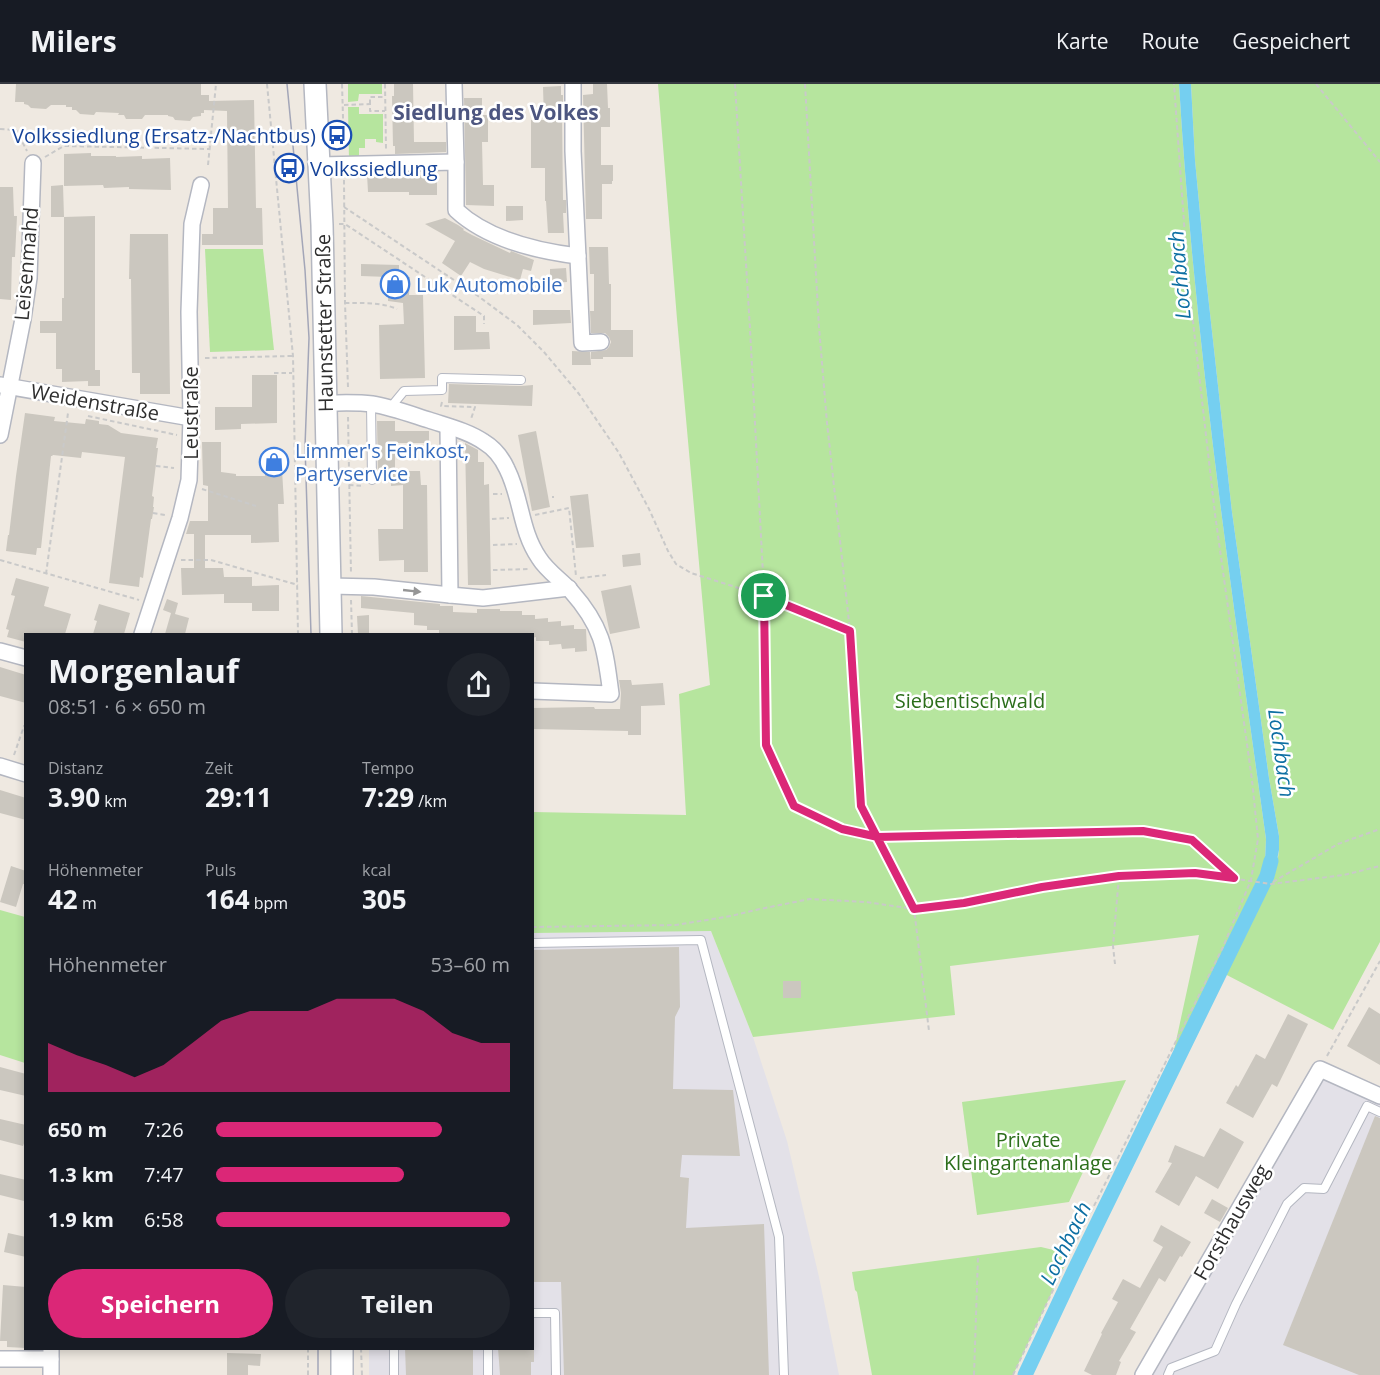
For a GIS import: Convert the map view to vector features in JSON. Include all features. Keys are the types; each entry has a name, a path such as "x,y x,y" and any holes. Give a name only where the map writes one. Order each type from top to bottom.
{"main road":[{"name":"Haunstetter Straße","path":"315,84 322,225 331,633"},
{"path":"342,1350 342,1375"}],"street":[{"path":"454,84 456,210 489,232 520,244 548,252 578,256"},
{"path":"573,84 573,151 582,343 601,342"},
{"path":"319,165 456,162"},
{"name":"Leisenmahd","path":"0,435 4,387 23,319 29,278 33,163"},
{"name":"Leustraße","path":"142,633 180,518 189,478 191,418 189,312 192,224 201,185"},
{"name":"Weidenstraße","path":"4,387 191,418"},
{"path":"326,403 371,404 390,408 465,433 484,442 500,457 516,491 525,532 540,561 569,588 587,609 598,629 605,650 611,694 534,691"},
{"path":"448,426 450,595"},
{"path":"330,586 374,587 483,598 569,588"},
{"path":"0,651 24,657"},
{"path":"4,768 24,773"},
{"path":"1320,1069 1380,1096"},
{"name":"Forsthausweg","path":"1143,1375 1320,1069"},
{"path":"0,1359 51,1354 51,1375"}],"lane":[{"path":"390,408 404,391 442,390 442,378 521,380"},
{"path":"371,404 372,480"},
{"path":"534,943 701,940 779,1237 784,1375"},
{"path":"1168,1375 1171,1368 1215,1351 1236,1304 1287,1204 1304,1188 1323,1189 1367,1106 1380,1112"},
{"path":"534,1313 555,1313 556,1375"},
{"path":"394,1350 394,1375"},
{"path":"488,1350 488,1375"}],"path":[{"path":"208,165 216,84"},
{"path":"267,84 293,356 298,633"},
{"path":"342,84 344,165"},
{"path":"385,84 387,164"},
{"path":"735,84 764,596 766,745 794,806 842,829 878,837 1143,831 1192,840 1234,878"},
{"path":"805,84 819,327 850,631 861,806 914,909 929,1031"},
{"path":"1013,1375 1070,1254 1223,947 1252,880 1258,839 1215,514 1188,278 1174,84"},
{"path":"1316,84 1380,162"},
{"path":"385,97 370,97 370,111 385,111"},
{"path":"343,105 370,104"},
{"path":"0,129 16,130 33,163 64,146 210,149"},
{"path":"337,135 343,135"},
{"path":"344,207 478,296 517,325 544,352 579,394 619,453 650,509 676,564 691,573 764,596 850,631"},
{"path":"322,225 345,224 484,316 484,324"},
{"path":"345,303 375,304 397,309"},
{"path":"190,359 293,356"},
{"path":"274,373 293,373"},
{"path":"442,390 441,406 476,407 465,433"},
{"path":"46,574 68,412"},
{"path":"87,416 190,438"},
{"path":"156,466 256,506"},
{"path":"521,517 555,508 569,508 577,579 606,575"},
{"path":"493,545 531,544"},
{"path":"0,560 152,603"},
{"path":"166,560 211,560 298,585"},
{"path":"494,570 535,569 540,561"},
{"path":"4,768 24,726"},
{"path":"1271,884 1338,844 1380,829"},
{"path":"534,927 676,925 810,899 866,902 914,909 964,903 1042,887 1119,876 1195,873 1271,884 1344,875 1380,866"},
{"path":"1115,964 1113,946 1119,876"},
{"path":"1320,1069 1380,961"},
{"path":"974,1375 978,1257"},
{"path":"308,1350 308,1375"},
{"path":"361,1350 362,1375"}],"shaded area":[{"path":"711,931 753,1037 787,1141 839,1375 369,1375 369,1350 534,1350 534,933"},
{"path":"1320,1069 1380,1096 1380,1375 1143,1375"}],"green space":[{"path":"348,84 382,84 382,94 359,94 358,101 348,102"},
{"name":"Siebentischwald","path":"658,84 1179,84 1204,368 1227,557 1266,839 1265,861 1261,876 1273,881 1279,850 1279,836 1232,512 1206,277 1195,160 1191,84 1380,84 1380,942 1333,1030 1221,972 1168,1078 1199,935 950,966 955,1015 753,1037 711,931 534,933 534,812 686,815 679,694 710,685"},
{"path":"348,107 359,107 359,114 383,114 383,143 376,142 376,139 365,139 365,148 359,148 359,160 349,160"},
{"path":"205,249 263,249 274,350 210,352"},
{"path":"0,910 24,917 24,1063 0,1055"},
{"name":"Private Kleingartenanlage","path":"1126,1080 1069,1202 977,1215 962,1102"},
{"path":"1041,1247 1070,1254 1013,1375 872,1375 852,1272"}],"water":[{"path":"1179,84 1191,84 1195,160 1206,277 1232,512 1279,836 1279,850 1273,881 1261,876 1265,861 1266,839 1227,557 1204,368"}],"building":[{"path":"16,84 201,84 201,95 209,95 209,101 254,100 256,208 262,208 263,245 202,245 202,234 213,234 213,208 228,208 227,111 204,110 201,116 193,117 190,121 175,120 168,115 145,115 142,119 126,119 124,115 118,115 119,113 80,114 66,105 51,105 46,109 31,108 24,102 15,102"},
{"path":"394,84 413,84 414,142 446,142 446,152 395,154 392,96 394,96"},
{"path":"593,84 607,84 608,108 610,108 610,127 601,127 601,165 613,165 613,181 612,184 602,184 602,219 586,219 583,95 593,94"},
{"path":"561,86 561,95 563,95 563,200 566,200 566,213 563,213 564,233 548,233 545,168 531,168 531,120 544,120 543,87"},
{"path":"464,98 482,98 482,115 488,115 488,142 482,142 483,185 494,185 494,206 466,205"},
{"path":"91,153 91,156 170,158 171,190 104,188 103,185 64,186 64,154"},
{"path":"414,173 414,175 437,176 437,195 368,192 367,174"},
{"path":"63,185 64,217 51,217 51,186"},
{"path":"0,187 13,187 14,216 17,216 15,257 12,257 11,300 0,299"},
{"path":"506,206 523,206 523,220 506,221"},
{"path":"95,216 95,370 100,370 100,386 88,386 88,381 62,382 62,369 56,369 56,333 40,333 40,321 62,321 64,217"},
{"path":"445,218 472,235 510,253 511,251 534,260 531,271 523,269 520,280 484,269 470,262 461,276 442,263 455,241 425,224"},
{"path":"130,234 168,234 170,394 140,394 140,373 132,373"},
{"path":"589,247 608,247 611,330 633,330 633,357 591,359 591,352 606,350 611,342 605,333 591,333 590,311 594,311 594,274 590,274"},
{"path":"361,264 399,265 399,277 410,277 409,295 423,295 425,378 380,379 379,325 404,324 403,303 388,301 388,277 361,276"},
{"path":"566,268 567,282 550,283 550,269"},
{"path":"533,310 570,310 571,323 533,325"},
{"path":"454,316 476,316 476,332 489,332 490,349 454,350"},
{"path":"572,351 590,352 591,365 572,365"},
{"path":"252,375 277,375 277,423 241,424 241,429 215,430 215,407 252,407"},
{"path":"449,384 533,385 532,406 448,403"},
{"path":"25,413 55,417 54,421 85,424 86,419 99,421 99,424 108,425 121,433 158,438 152,496 154,507 143,578 140,577 139,587 109,583 125,457 82,452 81,458 51,456 41,548 37,548 36,555 6,551"},
{"path":"377,421 395,421 395,431 429,431 429,443 395,443 395,471 420,471 421,485 427,485 428,572 404,572 404,560 379,561 378,529 403,529 403,485 391,486 391,476 378,476"},
{"path":"536,431 550,507 532,511 518,435"},
{"path":"202,442 221,442 221,472 236,474 236,476 265,476 264,452 281,452 284,504 278,504 279,542 251,543 251,535 205,535 205,568 223,568 224,577 252,577 252,586 279,585 279,611 252,611 252,603 224,603 224,594 182,595 181,568 194,568 194,534 186,534 190,521 208,521 208,486 203,485"},
{"path":"465,443 478,450 478,462 484,462 484,485 489,484 491,585 468,585"},
{"path":"588,494 594,547 576,548 570,496"},
{"path":"640,553 641,565 623,567 622,555"},
{"path":"16,578 49,587 44,606 71,614 65,633 24,633 24,641 7,637 9,630 6,629 15,596 11,595"},
{"path":"631,585 640,628 610,634 601,591"},
{"path":"361,596 453,606 453,612 477,613 477,609 522,611 522,615 535,615 535,619 548,618 548,622 561,621 561,626 574,625 574,629 586,629 587,651 575,652 575,648 562,649 561,644 549,645 549,641 536,641 534,633 439,633 439,630 427,630 427,626 414,625 414,613 361,608"},
{"path":"167,599 178,603 175,614 189,618 185,633 165,633 171,613 163,610"},
{"path":"99,604 130,613 124,633 93,633 97,621 94,620"},
{"path":"369,615 369,633 358,633 357,616"},
{"path":"0,667 24,674 24,702 0,696"},
{"path":"619,680 631,680 632,685 663,683 665,705 641,706 641,735 628,735 628,731 534,729 534,708 620,709"},
{"path":"0,790 24,797 24,819 0,813"},
{"path":"11,866 24,870 24,884 16,907 0,902"},
{"path":"679,947 680,1007 675,1017 673,1089 733,1090 740,1156 682,1155 680,1177 689,1178 686,1228 764,1224 769,1375 564,1375 561,1282 534,1282 534,950"},
{"path":"783,981 801,981 801,998 783,998"},
{"path":"1369,1007 1380,1014 1380,1065 1347,1046"},
{"path":"1288,1014 1308,1024 1277,1087 1272,1084 1253,1118 1226,1103 1236,1085 1238,1087 1256,1054 1265,1059"},
{"path":"0,1067 24,1073 24,1096 0,1090"},
{"path":"1375,1116 1380,1118 1380,1375 1359,1375 1283,1345"},
{"path":"0,1119 24,1125 23,1146 0,1140"},
{"path":"1220,1128 1244,1142 1218,1189 1196,1176 1179,1206 1155,1192 1172,1163 1168,1162 1175,1145 1204,1157"},
{"path":"0,1174 24,1180 24,1201 0,1195"},
{"path":"1212,1199 1228,1208 1220,1222 1204,1213"},
{"path":"1161,1225 1191,1242 1165,1282 1159,1278 1130,1329 1136,1332 1119,1361 1121,1362 1116,1375 1092,1375 1084,1371 1118,1302 1112,1299 1123,1279 1140,1288 1163,1247 1153,1241"},
{"path":"8,1233 24,1237 24,1257 4,1252"},
{"path":"3,1285 24,1287 24,1348 7,1347 7,1341 0,1341"},
{"path":"405,1350 473,1350 473,1375 406,1375"},
{"path":"498,1350 534,1350 531,1375 500,1375"},
{"path":"227,1353 261,1354 260,1366 248,1365 248,1375 227,1375"}],"waterway":[{"name":"Lochbach","path":"1025,1375 1267,876 1271,861"}],"tram line":[{"path":"287,84 305,270 309,338 305,446 311,633"},
{"path":"318,1350 318,1375"}],"place":[{"name":"Volkssiedlung (Ersatz-/Nachtbus)","path":"337,135"},
{"name":"Volkssiedlung","path":"289,168"},
{"name":"Luk Automobile","path":"395,284"},
{"name":"Limmer's Feinkost, Partyservice","path":"274,462"}],"district":[{"name":"Siedlung des Volkes","path":"496,112"}],"route":[{"path":"764,596 766,745 794,806 842,829 878,837 1143,831 1192,840 1234,878 1195,873 1119,876 1042,887 940,907 914,909 878,837 861,806 850,631 764,596"}]}
